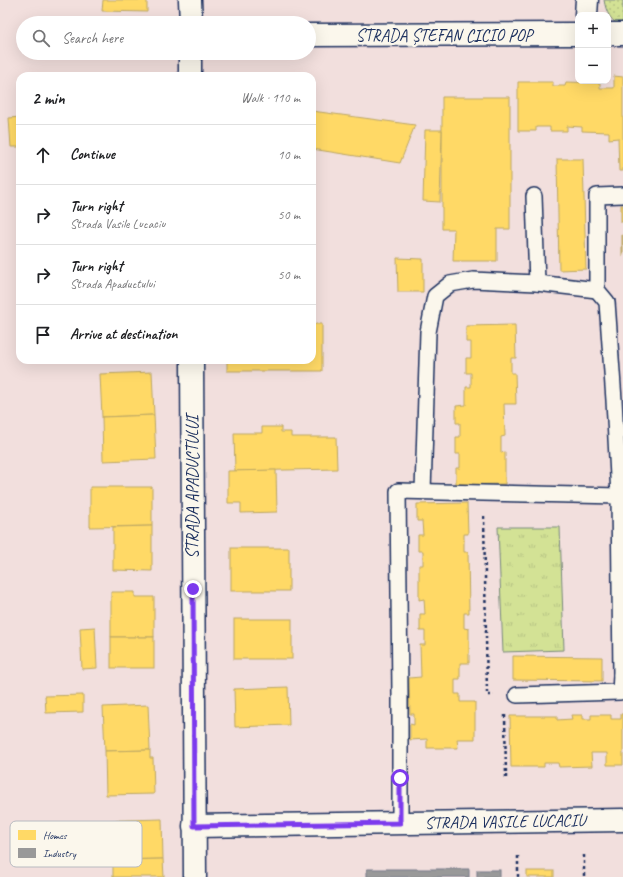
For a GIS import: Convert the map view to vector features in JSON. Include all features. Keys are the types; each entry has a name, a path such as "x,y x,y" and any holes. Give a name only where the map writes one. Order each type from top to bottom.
{"street":[{"path":"190,0 190,16"},
{"path":"586,12 587,0"},
{"name":"STRADA ȘTEFAN CICIO POP","path":"316,35 575,34"},
{"path":"611,34 623,34"},
{"path":"190,60 190,72"},
{"name":"STRADA APADUCTULUI","path":"192,364 195,877"},
{"name":"STRADA VASILE LUCACIU","path":"194,826 623,820"}],"lane":[{"path":"511,695 620,692 622,675 618,399 606,302 597,290 596,196 623,195"},
{"path":"534,196 537,283"},
{"path":"423,491 428,332 434,296 450,284 473,280 537,283 597,290"},
{"path":"400,823 398,491 619,496"}],"path":[{"path":"484,493 487,695 511,695 506,778"},
{"path":"584,855 584,877"},
{"path":"518,856 518,877"}],"green space":[{"path":"604,0 623,0 623,26 612,20 611,12 608,12"},
{"path":"498,527 560,527 564,650 503,652"}],"building: Homes":[{"path":"103,0 147,0 147,12 102,11"},
{"path":"614,76 623,77 623,171 619,171 618,138 609,139 609,132 582,131 582,127 567,126 567,131 550,131 550,127 536,127 536,131 518,131 518,82 553,82 553,86 565,86 566,82 575,82 575,84 600,84 600,88 614,88"},
{"path":"442,97 510,97 510,229 497,229 497,261 453,261 454,229 442,229"},
{"path":"316,112 415,125 400,163 316,150"},
{"path":"16,117 16,147 11,147 9,118"},
{"path":"425,130 442,130 440,202 423,201"},
{"path":"557,159 583,159 586,269 559,270"},
{"path":"621,205 623,205 623,222 621,222"},
{"path":"623,235 623,255 622,255"},
{"path":"397,258 423,259 423,292 398,292"},
{"path":"316,324 322,324 322,371 227,371 227,364 316,364"},
{"path":"515,325 516,358 511,358 511,373 515,373 516,404 504,404 505,436 501,437 501,453 505,452 505,484 456,485 456,468 460,468 460,454 456,454 456,437 460,437 460,423 456,423 456,406 466,405 466,387 471,387 471,373 466,373 466,358 471,358 471,342 466,342 466,326"},
{"path":"152,372 154,415 102,417 100,374"},
{"path":"154,415 156,459 103,461 102,417"},
{"path":"262,427 281,427 281,432 291,432 291,437 336,437 337,469 235,471 234,433 262,433"},
{"path":"276,470 277,512 241,513 241,503 228,503 228,471"},
{"path":"90,487 152,487 152,526 90,527"},
{"path":"467,503 468,534 464,534 464,552 468,552 469,613 464,613 464,628 469,629 469,663 460,663 460,679 455,679 455,694 460,694 460,702 475,702 475,739 457,739 458,748 427,748 427,739 410,740 410,724 414,725 414,714 410,714 409,678 421,677 420,645 425,645 425,631 420,631 420,614 425,614 424,599 419,600 419,565 423,565 423,551 418,551 418,535 423,535 422,521 417,521 417,504"},
{"path":"152,526 152,571 113,570 113,527"},
{"path":"231,548 289,548 289,591 231,591"},
{"path":"111,592 135,592 135,597 154,597 154,637 111,637"},
{"path":"234,619 292,619 292,659 234,659"},
{"path":"95,627 97,668 82,669 80,628"},
{"path":"111,637 154,637 154,668 111,668"},
{"path":"513,656 602,657 602,681 513,680"},
{"path":"288,687 289,725 235,727 234,689"},
{"path":"83,695 83,712 46,713 45,696"},
{"path":"148,705 150,750 105,751 103,707"},
{"path":"621,714 623,714 623,765 607,765 607,753 591,753 592,766 559,767 558,763 544,763 544,767 511,767 510,716 557,716 557,720 572,719 571,715 583,715 583,719 591,719 591,715 611,715 611,719 621,719"},
{"path":"150,750 150,758 153,758 154,794 106,795 105,751"},
{"path":"162,819 163,859 142,859 142,821 91,821"},
{"path":"142,859 163,859 164,877 113,877 113,867 142,867"},
{"path":"527,871 554,871 554,877 527,877"}],"building: Industry":[{"path":"367,869 469,869 469,877 367,877"},
{"path":"477,870 500,870 500,877 477,877"}],"route":[{"path":"193,589 194,826 400,823 400,778"}]}
